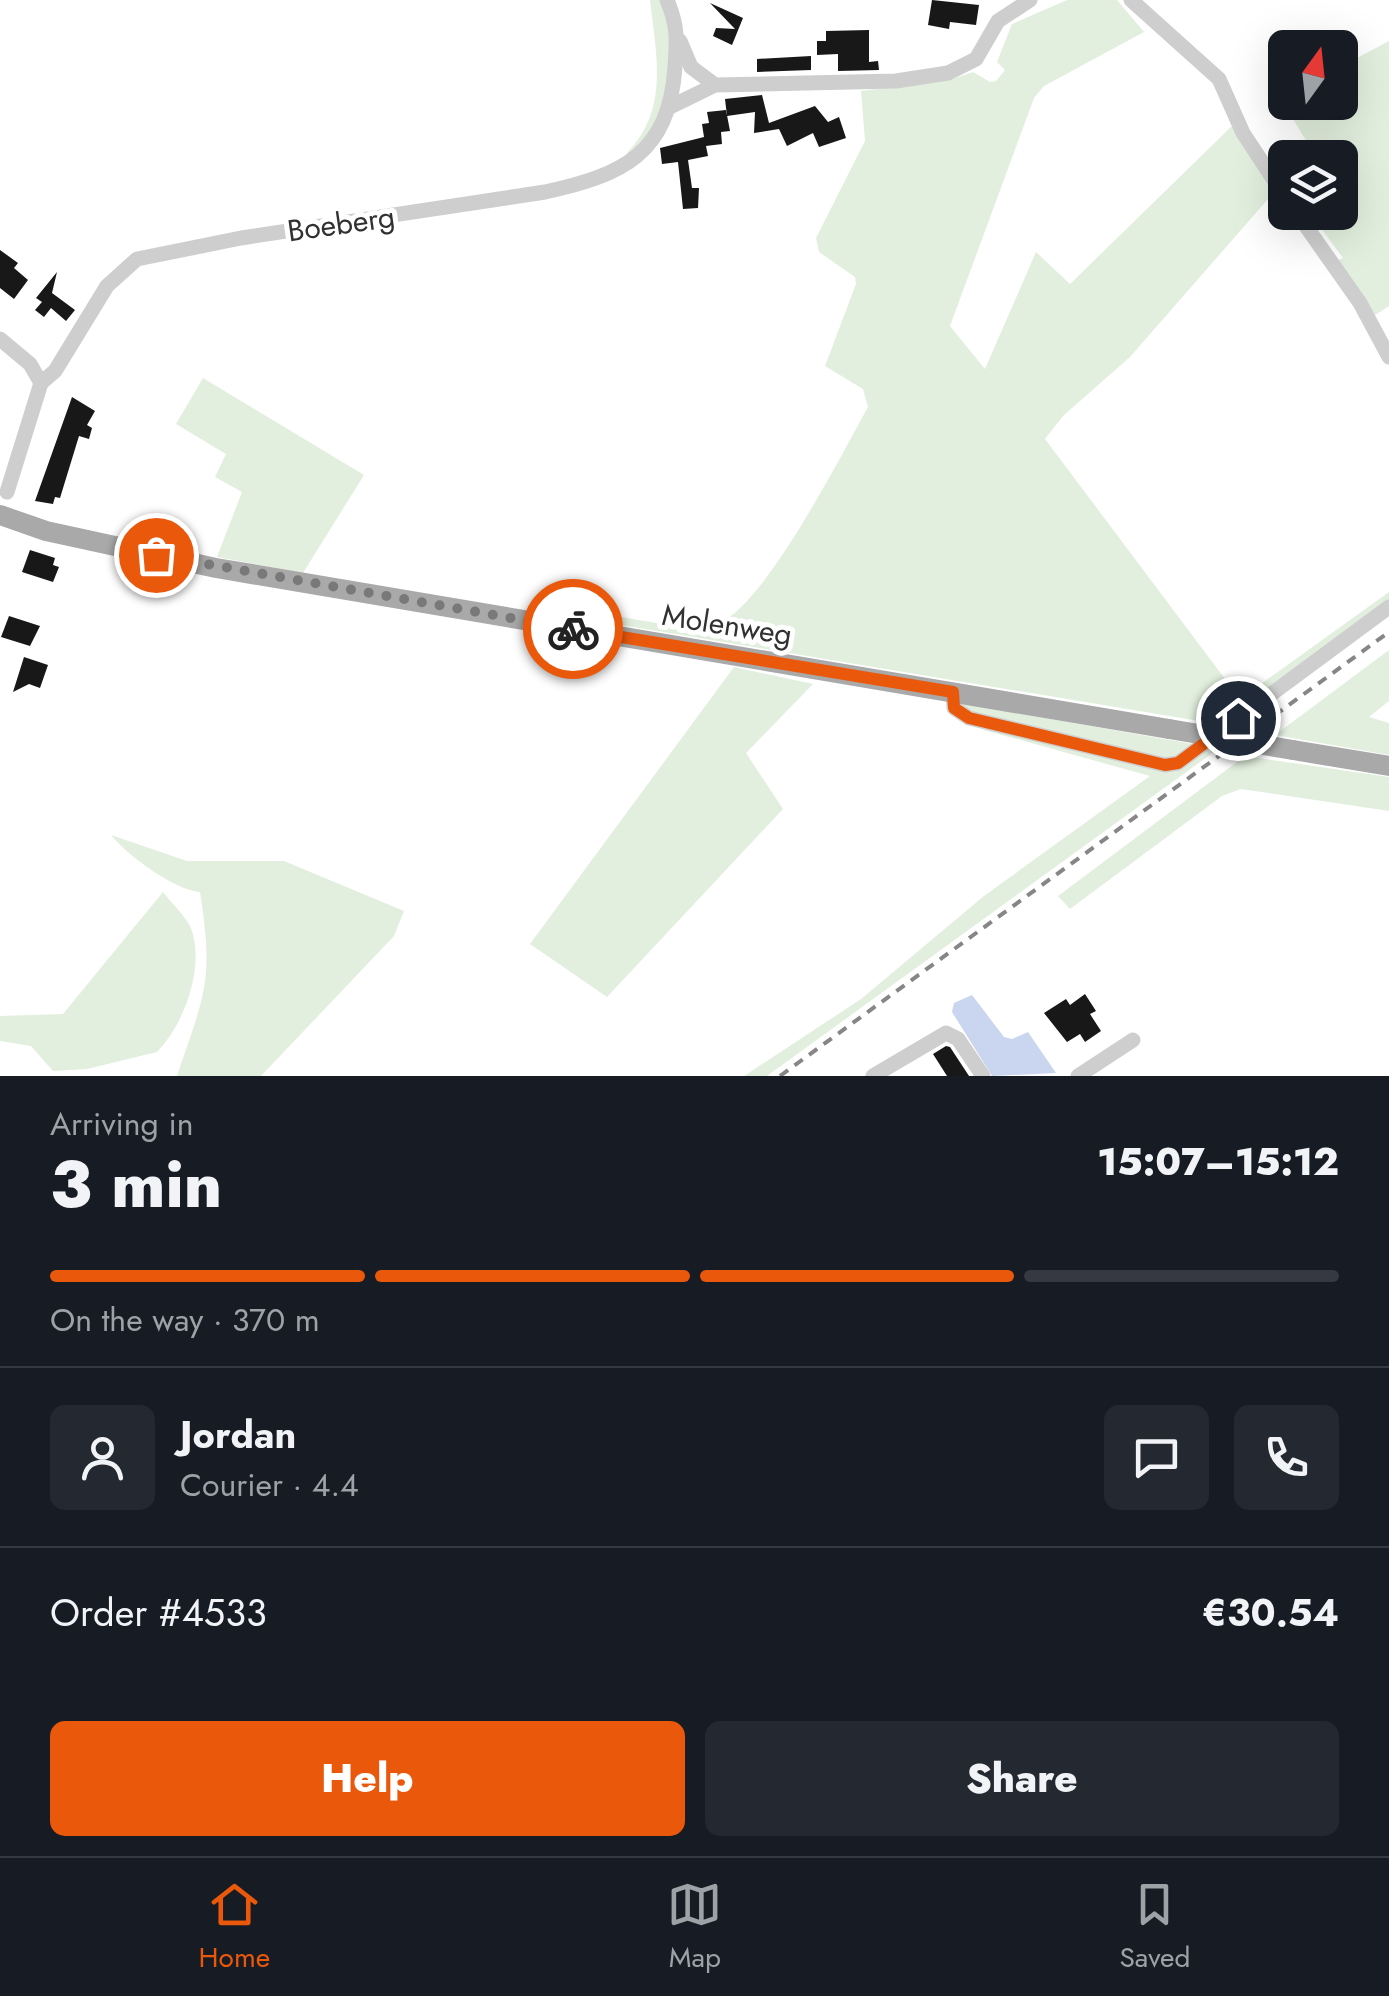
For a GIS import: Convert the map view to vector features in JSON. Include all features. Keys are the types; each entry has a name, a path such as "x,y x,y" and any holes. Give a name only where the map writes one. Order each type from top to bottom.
{"main road":[{"name":"Molenweg","path":"0,515 46,531 383,598 1389,766"},
{"path":"0,526 46,531"}],"street":[{"name":"Boeberg","path":"667,0 691,67 715,85"},
{"path":"670,108 715,85 896,81 948,73 976,59 1006,12 1030,0"},
{"path":"1131,0 1218,79 1242,133 1268,171"},
{"name":"Boeberg","path":"40,383 54,371 107,286 136,260 240,238 474,205 587,183 636,159 650,144 670,108 680,40"},
{"path":"1309,230 1360,303 1389,357"},
{"path":"0,339 30,364 40,383 7,492"},
{"path":"953,692 954,708 969,718 1165,765 1178,763 1389,607"},
{"path":"874,1076 937,1034 946,1033 958,1039 984,1076"},
{"path":"1078,1076 1134,1040"}],"green space":[{"path":"650,0 663,0 673,36 661,118 630,156 627,153 641,136 655,100 657,61"},
{"path":"1067,0 1117,0 1144,32 1044,86 1034,98 950,326 985,369 1036,252 1070,284 1234,124 1268,177 1268,199 1130,357 1063,416 1045,439 1240,699 1389,592 1389,602 1217,724 621,625 621,617 671,625 720,622 759,588 780,558 868,407 863,389 825,366 856,284 855,277 819,252 816,238 865,141 861,91 949,80 973,72 990,82 996,81 1005,70 997,62 1012,24"},
{"path":"1389,41 1389,306 1372,317 1334,261 1343,258 1322,230 1358,230 1358,140 1306,140 1294,120 1358,120 1358,57"},
{"path":"203,378 364,475 303,573 217,557 242,492 215,477 226,454 176,424"},
{"path":"1389,650 1389,701 1369,717 1389,723 1389,755 1275,735"},
{"path":"734,667 813,684 746,753 783,809 607,997 530,944"},
{"path":"962,705 1193,744 1169,761 969,713"},
{"path":"985,726 1158,769 1208,748 1218,749 767,1076 744,1076 861,999 984,896 1150,776 984,730"},
{"path":"1245,756 1389,777 1389,811 1241,789 1222,796 1070,909 1058,896"},
{"path":"111,835 187,861 284,861 404,911 394,936 261,1076 177,1076 204,986 206,947 200,892 177,885 152,870"},
{"path":"163,892 190,926 195,962 183,1012 157,1052 87,1069 53,1071 31,1046 0,1041 0,1016 63,1014"}],"water":[{"path":"972,995 1004,1037 1012,1039 1028,1032 1056,1073 992,1076 952,1012 954,1003"}],"building":[{"path":"932,0 979,5 976,25 950,22 949,29 928,25"},
{"path":"710,3 743,18 732,45 713,36 716,28 735,29"},
{"path":"869,30 869,62 878,61 879,70 838,71 838,54 817,55 817,41 826,41 826,31"},
{"path":"811,56 811,70 757,72 757,59"},
{"path":"762,95 769,123 815,106 828,122 839,117 846,138 819,147 813,133 787,146 779,129 754,133 755,112 727,116 725,99"},
{"path":"726,110 730,131 721,132 722,144 706,146 708,156 688,160 692,188 699,188 698,208 683,209 678,162 662,164 660,148 704,137 702,124 709,123 707,112"},
{"path":"0,250 18,263 14,268 28,280 14,299 0,288"},
{"path":"57,272 52,293 75,310 66,321 51,308 44,317 35,310 42,302 36,298"},
{"path":"72,397 95,411 87,425 92,428 89,439 79,436 60,498 55,497 53,504 35,501"},
{"path":"30,550 55,558 53,565 59,567 53,582 22,572"},
{"path":"9,616 40,626 30,646 1,637"},
{"path":"24,657 48,665 40,688 29,684 13,692"},
{"path":"1085,994 1096,1011 1090,1014 1101,1031 1085,1042 1080,1034 1067,1042 1044,1013 1066,999 1070,1005"},
{"path":"946,1046 969,1076 947,1076 933,1054"}],"railway":[{"path":"780,1076 1389,632"}],"way so far":[{"path":"156,555 573,629"}],"route":[{"path":"573,629 953,692 954,708 969,718 1165,765 1178,763 1238,718"}]}
